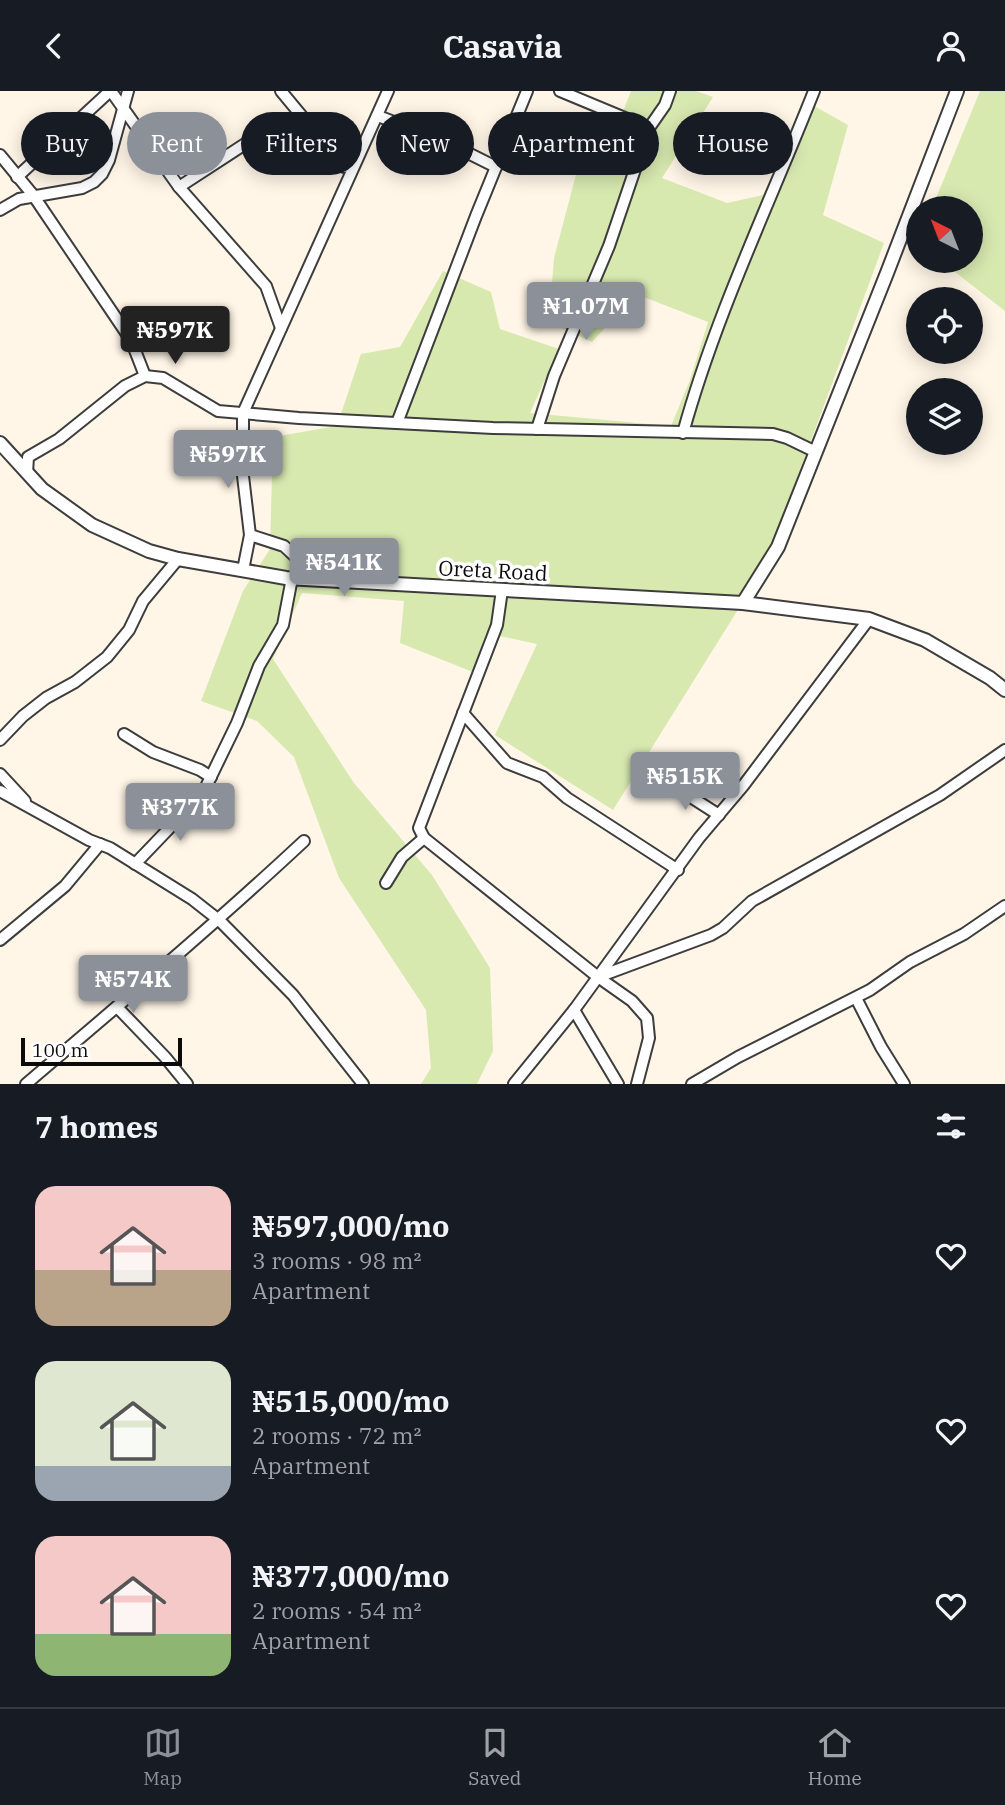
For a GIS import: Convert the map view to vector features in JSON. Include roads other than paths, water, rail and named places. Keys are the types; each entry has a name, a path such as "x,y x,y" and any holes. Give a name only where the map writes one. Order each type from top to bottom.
{"street":[{"path":"18,177 110,91 179,187 266,286 281,328"},
{"path":"0,210 19,199 82,188 94,182 102,174 109,160 128,91"},
{"path":"281,91 298,112"},
{"path":"378,112 388,91"},
{"path":"518,112 527,91"},
{"path":"560,91 611,112"},
{"path":"659,114 670,91"},
{"path":"683,433 706,353 814,91"},
{"path":"743,603 778,547 957,91"},
{"path":"243,570 250,535 243,477 243,412 376,117"},
{"path":"179,187 241,147"},
{"path":"0,155 33,195 131,340 145,376"},
{"path":"397,423 493,175"},
{"path":"537,429 554,376 609,246 633,175"},
{"path":"27,473 28,457 59,439 125,386 145,376 163,378 218,411 537,429 773,434 816,451"},
{"name":"Oreta Road","path":"0,443 42,489 92,525 149,551 178,559 292,578 743,603 869,619 925,640 990,678 1005,690"},
{"path":"250,535 284,546 320,580"},
{"path":"0,740 23,716 46,698 75,682 107,657 129,630 143,601 178,559"},
{"path":"135,864 199,798 211,777 237,723 259,666 283,625 292,578"},
{"path":"502,590 496,625 419,828 424,838 632,1001 647,1018 649,1038 637,1084"},
{"path":"514,1084 574,1010 699,838 836,666 869,619"},
{"path":"463,713 507,763 543,777 567,798 678,870"},
{"path":"124,734 153,752 200,769 211,777"},
{"path":"598,977 711,936 752,901 940,795 1005,750"},
{"path":"0,774 32,808"},
{"path":"669,783 719,815"},
{"path":"0,791 110,848 192,899 219,921 293,995 363,1084"},
{"path":"386,883 402,857 424,838"},
{"path":"26,1084 219,921 304,841"},
{"path":"0,940 65,886 100,844"},
{"path":"692,1084 738,1057 856,997 910,962 964,934 1005,906"},
{"path":"856,997 881,1047 904,1084"},
{"path":"117,1007 165,1056 187,1084"},
{"path":"574,1010 618,1084"}]}
